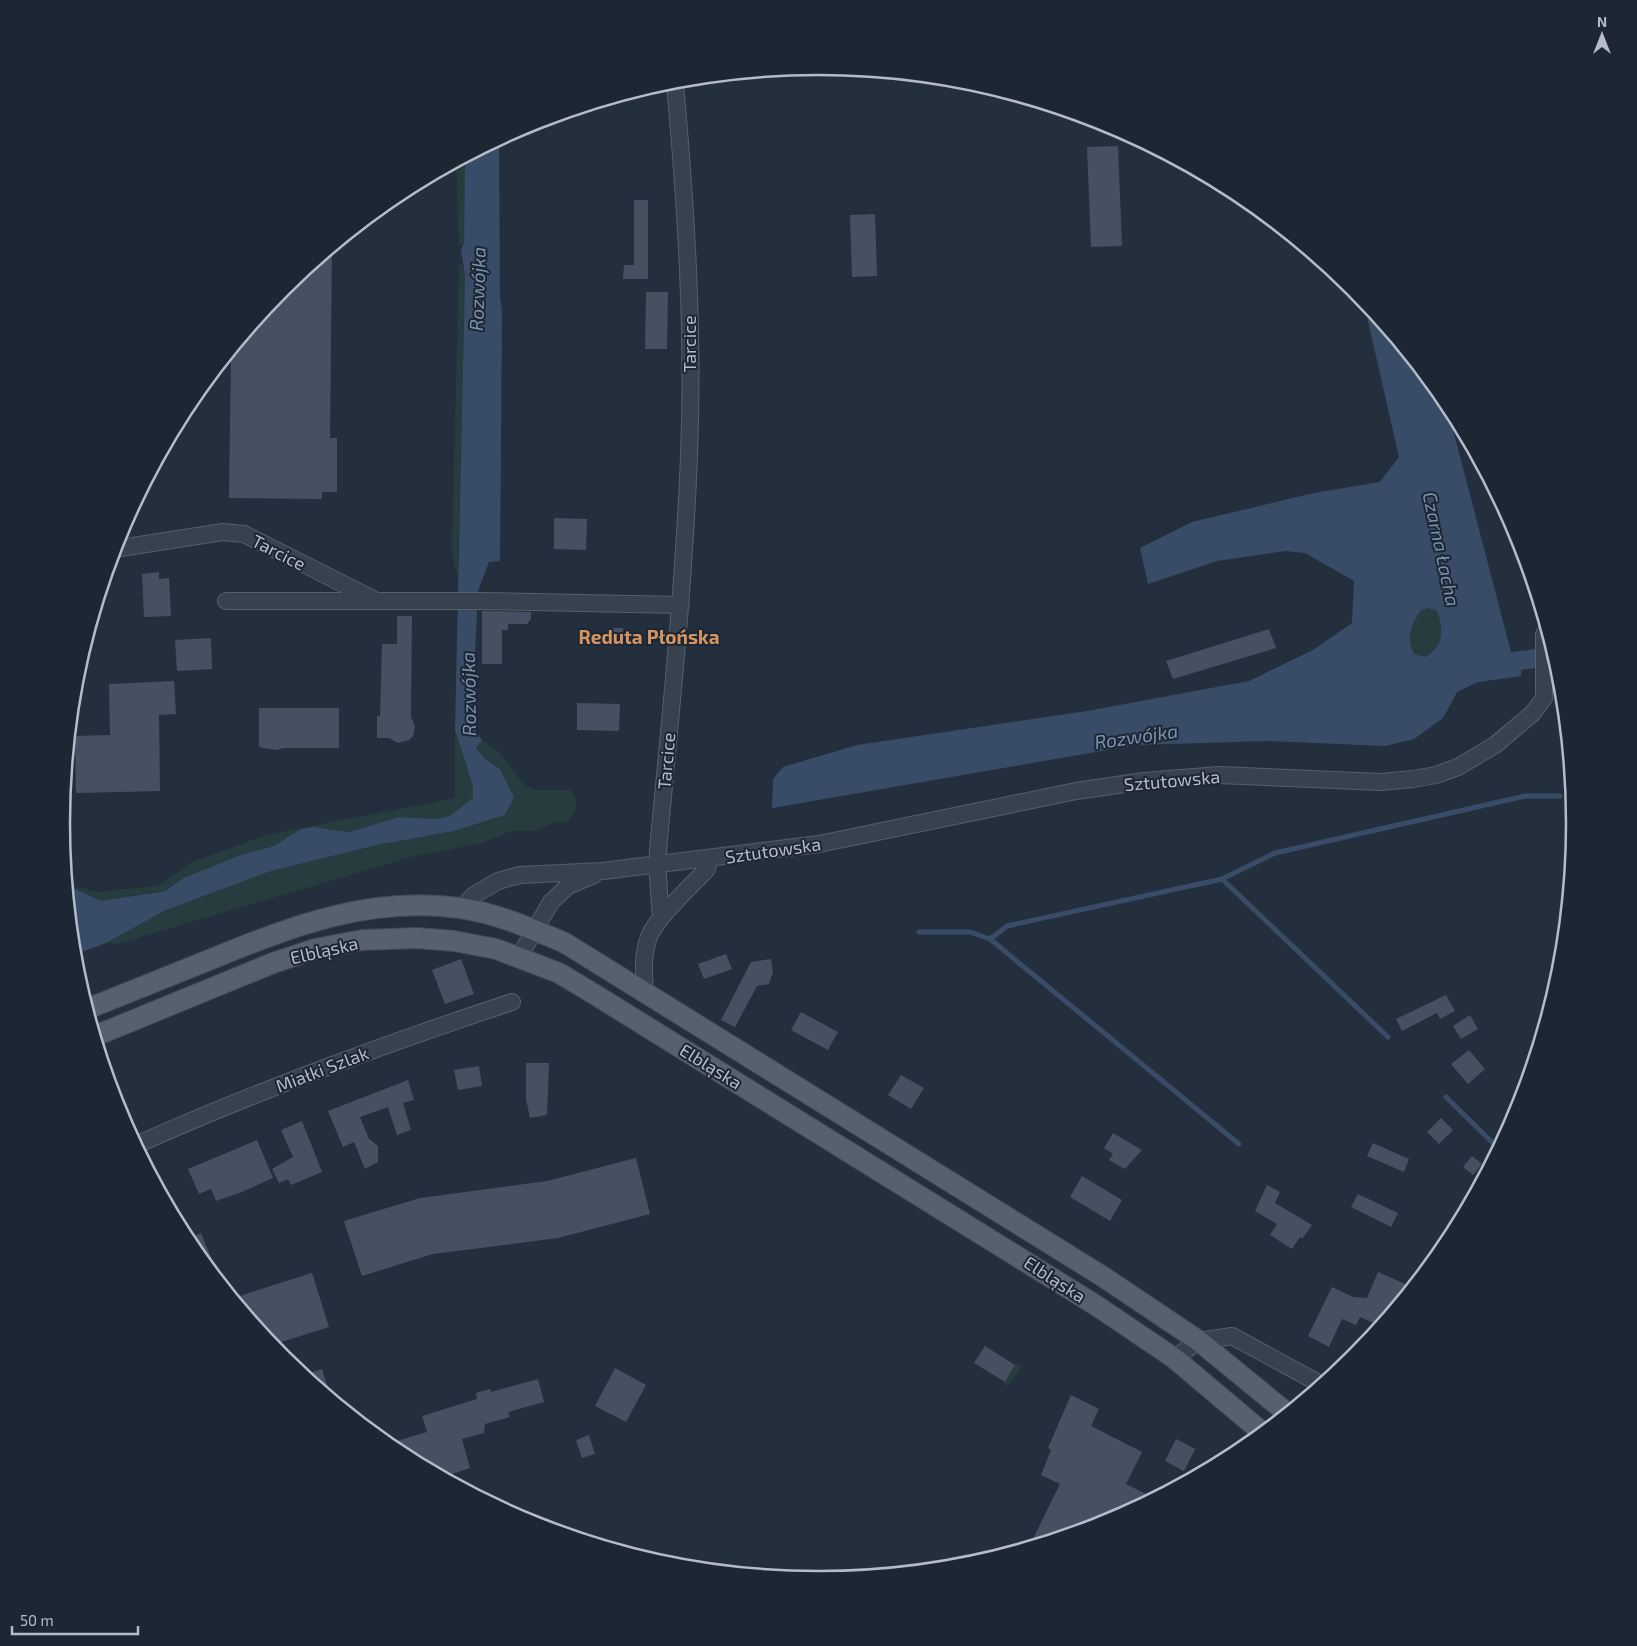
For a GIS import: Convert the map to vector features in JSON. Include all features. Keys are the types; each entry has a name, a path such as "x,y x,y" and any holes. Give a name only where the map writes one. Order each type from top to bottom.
{"main road":[{"name":"Elbląska","path":"93,1006 308,922 379,907 415,905 461,908 492,915 565,943 1102,1276 1199,1341 1283,1410"},
{"name":"Elbląska","path":"101,1034 273,963 341,943 417,938 454,941 496,949 558,973 610,1003 1044,1271 1174,1358 1258,1428"}],"street":[{"name":"Tarcice","path":"661,918 658,864 681,605 689,454 689,320 686,209 675,88"},
{"name":"Tarcice","path":"123,548 223,532 244,534 378,601"},
{"name":"Tarcice","path":"226,601 482,601 681,605"},
{"name":"Sztutowska","path":"461,908 474,895 498,881 520,875 603,871 819,844 1076,791 1144,781 1219,775 1381,782 1413,779 1436,774 1458,767 1477,756 1515,729 1533,713 1544,698 1545,646"},
{"name":"Sztutowska","path":"645,992 644,962 649,936 661,918 708,868 709,858"},
{"name":"Sztutowska","path":"519,957 551,902 568,886 603,871"},
{"name":"Miałki Szlak","path":"142,1143 285,1082 399,1040 512,1002"},
{"path":"1174,1358 1199,1341 1232,1336 1316,1382"}],"green space":[{"path":"465,164 464,243 459,245 456,168"},
{"path":"459,263 462,265 465,277 458,574 455,569 452,550"},
{"path":"1428,608 1437,611 1441,625 1441,637 1436,648 1425,657 1414,654 1411,648 1410,636 1412,625 1421,610"},
{"path":"455,730 473,786 474,798 450,816 434,819 399,817 349,832 313,827 301,829 274,846 241,855 185,878 165,890 101,901 73,887 98,892 158,886 192,862 266,835 455,798"},
{"path":"482,740 499,752 524,785 534,790 571,790 576,806 568,822 556,822 536,831 511,831 482,843 411,857 117,944 106,943 166,910 271,871 377,845 454,831 505,815 514,797 500,769 484,758 475,748"},
{"path":"1016,1364 1021,1366 1021,1368 1007,1387 1004,1382"}],"water":[{"name":"Rozwójka","path":"499,146 500,297 502,311 500,561 489,562 478,591 475,653 470,670 471,685 476,688 473,715 474,727 482,740 476,748 484,758 500,769 514,797 505,815 454,831 377,845 271,871 166,910 106,943 81,952 73,888 101,901 165,891 184,878 241,855 274,846 301,829 313,827 349,832 399,817 434,819 450,816 473,798 473,786 455,730 465,277 461,249 464,243 465,164"},
{"name":"Czarna Łacha","path":"1366,313 1412,367 1452,424 1511,652 1546,648 1550,666 1521,670 1521,676 1478,682 1457,692 1443,718 1414,739 1385,746 1268,741 1136,745 772,808 773,779 783,767 857,745 1087,711 1249,681 1313,650 1352,623 1354,581 1305,553 1286,551 1217,561 1148,584 1140,548 1192,522 1314,493 1380,482 1399,457","holes":["1428,608 1437,611 1441,625 1441,637 1436,648 1425,657 1414,654 1411,648 1410,636 1415,620 1421,610"]}],"building":[{"path":"1118,146 1122,246 1091,247 1087,147"},
{"path":"634,200 648,200 648,279 623,279 624,265 634,265"},
{"path":"875,214 877,276 852,277 850,215"},
{"path":"332,254 330,438 337,438 337,492 322,492 322,499 229,498 231,360 256,329 289,294"},
{"path":"646,292 668,292 667,349 645,349"},
{"path":"554,518 587,519 586,550 554,549"},
{"path":"159,572 159,579 169,578 171,616 144,617 142,574"},
{"path":"482,611 531,612 531,619 527,624 508,624 508,630 502,630 502,664 482,664"},
{"path":"397,616 412,616 411,717 415,726 413,736 409,740 398,743 389,738 377,738 377,716 380,716 382,644 397,644"},
{"path":"607,628 623,628 622,645 607,645"},
{"path":"1269,629 1276,648 1173,679 1166,661"},
{"path":"211,638 212,669 177,671 175,640"},
{"path":"174,681 176,714 159,715 160,791 76,793 75,736 110,735 109,684"},
{"path":"577,703 620,704 619,731 577,730"},
{"path":"259,708 339,708 339,748 284,748 275,750 259,747"},
{"path":"726,954 732,969 704,979 698,964"},
{"path":"461,959 474,994 445,1004 432,970"},
{"path":"771,959 773,972 769,984 757,986 735,1027 721,1020 751,962"},
{"path":"1446,995 1455,1011 1440,1019 1437,1013 1402,1031 1396,1019"},
{"path":"801,1012 838,1032 828,1050 791,1030"},
{"path":"1470,1015 1478,1029 1461,1039 1453,1026"},
{"path":"1469,1050 1485,1069 1468,1084 1451,1064"},
{"path":"526,1063 549,1063 547,1115 530,1118 526,1099"},
{"path":"479,1066 482,1086 458,1090 454,1070"},
{"path":"901,1075 924,1088 911,1109 888,1095"},
{"path":"408,1080 414,1100 403,1103 411,1130 397,1135 388,1107 360,1117 369,1139 378,1146 378,1162 365,1169 354,1142 343,1147 328,1111"},
{"path":"1441,1118 1453,1130 1439,1144 1427,1132"},
{"path":"302,1121 322,1172 291,1185 288,1179 279,1183 272,1169 293,1157 281,1130"},
{"path":"1113,1133 1142,1150 1125,1169 1109,1160 1113,1154 1104,1148"},
{"path":"257,1140 273,1178 216,1201 211,1189 199,1194 188,1169"},
{"path":"1373,1143 1409,1159 1404,1172 1367,1156"},
{"path":"1472,1156 1482,1164 1473,1175 1463,1167"},
{"path":"636,1158 650,1214 558,1238 433,1254 362,1276 344,1221 420,1198 547,1181"},
{"path":"1082,1176 1122,1200 1110,1221 1070,1197"},
{"path":"1267,1185 1280,1192 1275,1203 1312,1225 1302,1239 1300,1237 1292,1249 1270,1235 1277,1224 1255,1211"},
{"path":"1358,1194 1398,1213 1391,1227 1351,1207"},
{"path":"201,1233 213,1263 196,1239 194,1236"},
{"path":"1378,1272 1407,1285 1375,1324 1360,1317 1356,1325 1342,1319 1329,1347 1308,1336 1332,1287 1353,1297 1367,1298"},
{"path":"312,1273 329,1327 280,1342 239,1296"},
{"path":"985,1346 1015,1365 1005,1382 974,1363"},
{"path":"615,1368 646,1385 626,1422 595,1406"},
{"path":"322,1369 328,1388 325,1386 311,1373"},
{"path":"538,1379 544,1402 508,1412 510,1417 485,1424 484,1433 462,1439 470,1468 451,1474 397,1441 427,1432 422,1416 477,1399 476,1393 490,1389 491,1392"},
{"path":"1071,1395 1099,1409 1091,1426 1142,1452 1126,1484 1148,1495 1105,1515 1032,1540 1060,1484 1041,1475 1051,1450 1048,1448"},
{"path":"589,1435 595,1454 582,1458 576,1440"},
{"path":"1176,1439 1195,1449 1184,1471 1165,1461"}],"waterway":[{"path":"919,932 970,932 990,939 1007,926 1222,879 1275,853 1525,796 1560,796"},
{"path":"1222,879 1388,1037"},
{"path":"990,939 1239,1144"},
{"path":"1446,1097 1494,1144"}],"district":[{"name":"Reduta Płońska","path":"649,636"}]}
